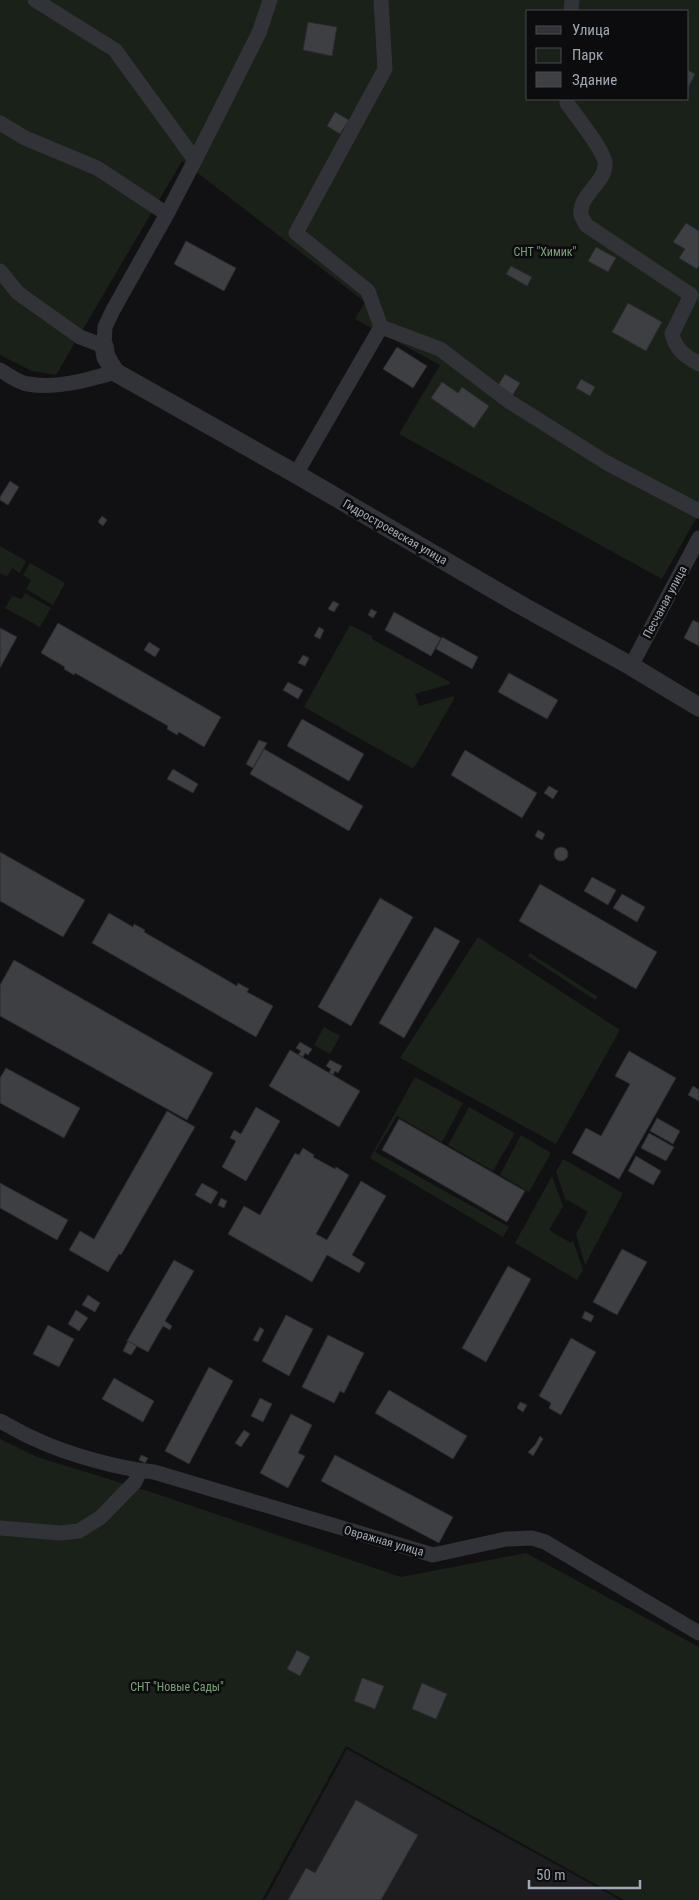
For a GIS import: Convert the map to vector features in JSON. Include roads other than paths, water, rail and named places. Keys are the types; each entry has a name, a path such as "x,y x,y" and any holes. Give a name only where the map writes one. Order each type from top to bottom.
{"street":[{"path":"35,0 115,50 195,160"},
{"path":"381,0 385,69 296,233 368,291 381,327 440,349 510,402 607,464 699,511"},
{"path":"0,370 27,384 44,385 77,382 115,372 106,357 104,346 105,326 167,214 259,34 267,1"},
{"path":"567,100 567,103 601,152 605,163 601,176 583,202 581,214 586,225 691,295 672,334 675,344 684,355 699,364"},
{"path":"0,123 25,138 97,168 167,214"},
{"path":"0,271 18,293 80,337 104,346"},
{"path":"296,474 381,327"},
{"name":"Гидростроевская улица","path":"115,372 296,474 508,598 631,666 699,707"},
{"name":"Песчаная улица","path":"631,666 699,538"},
{"name":"Овражная улица","path":"0,1421 36,1440 64,1450 140,1471 154,1472 433,1555 506,1539 532,1538 545,1542 699,1633"},
{"path":"0,1528 60,1533 79,1531 101,1517 135,1482 140,1471"}],"park label":[{"name":"СНТ \"Химик\"","path":"545,252"},
{"name":"СНТ \"Новые Сады\"","path":"177,1687"}]}
